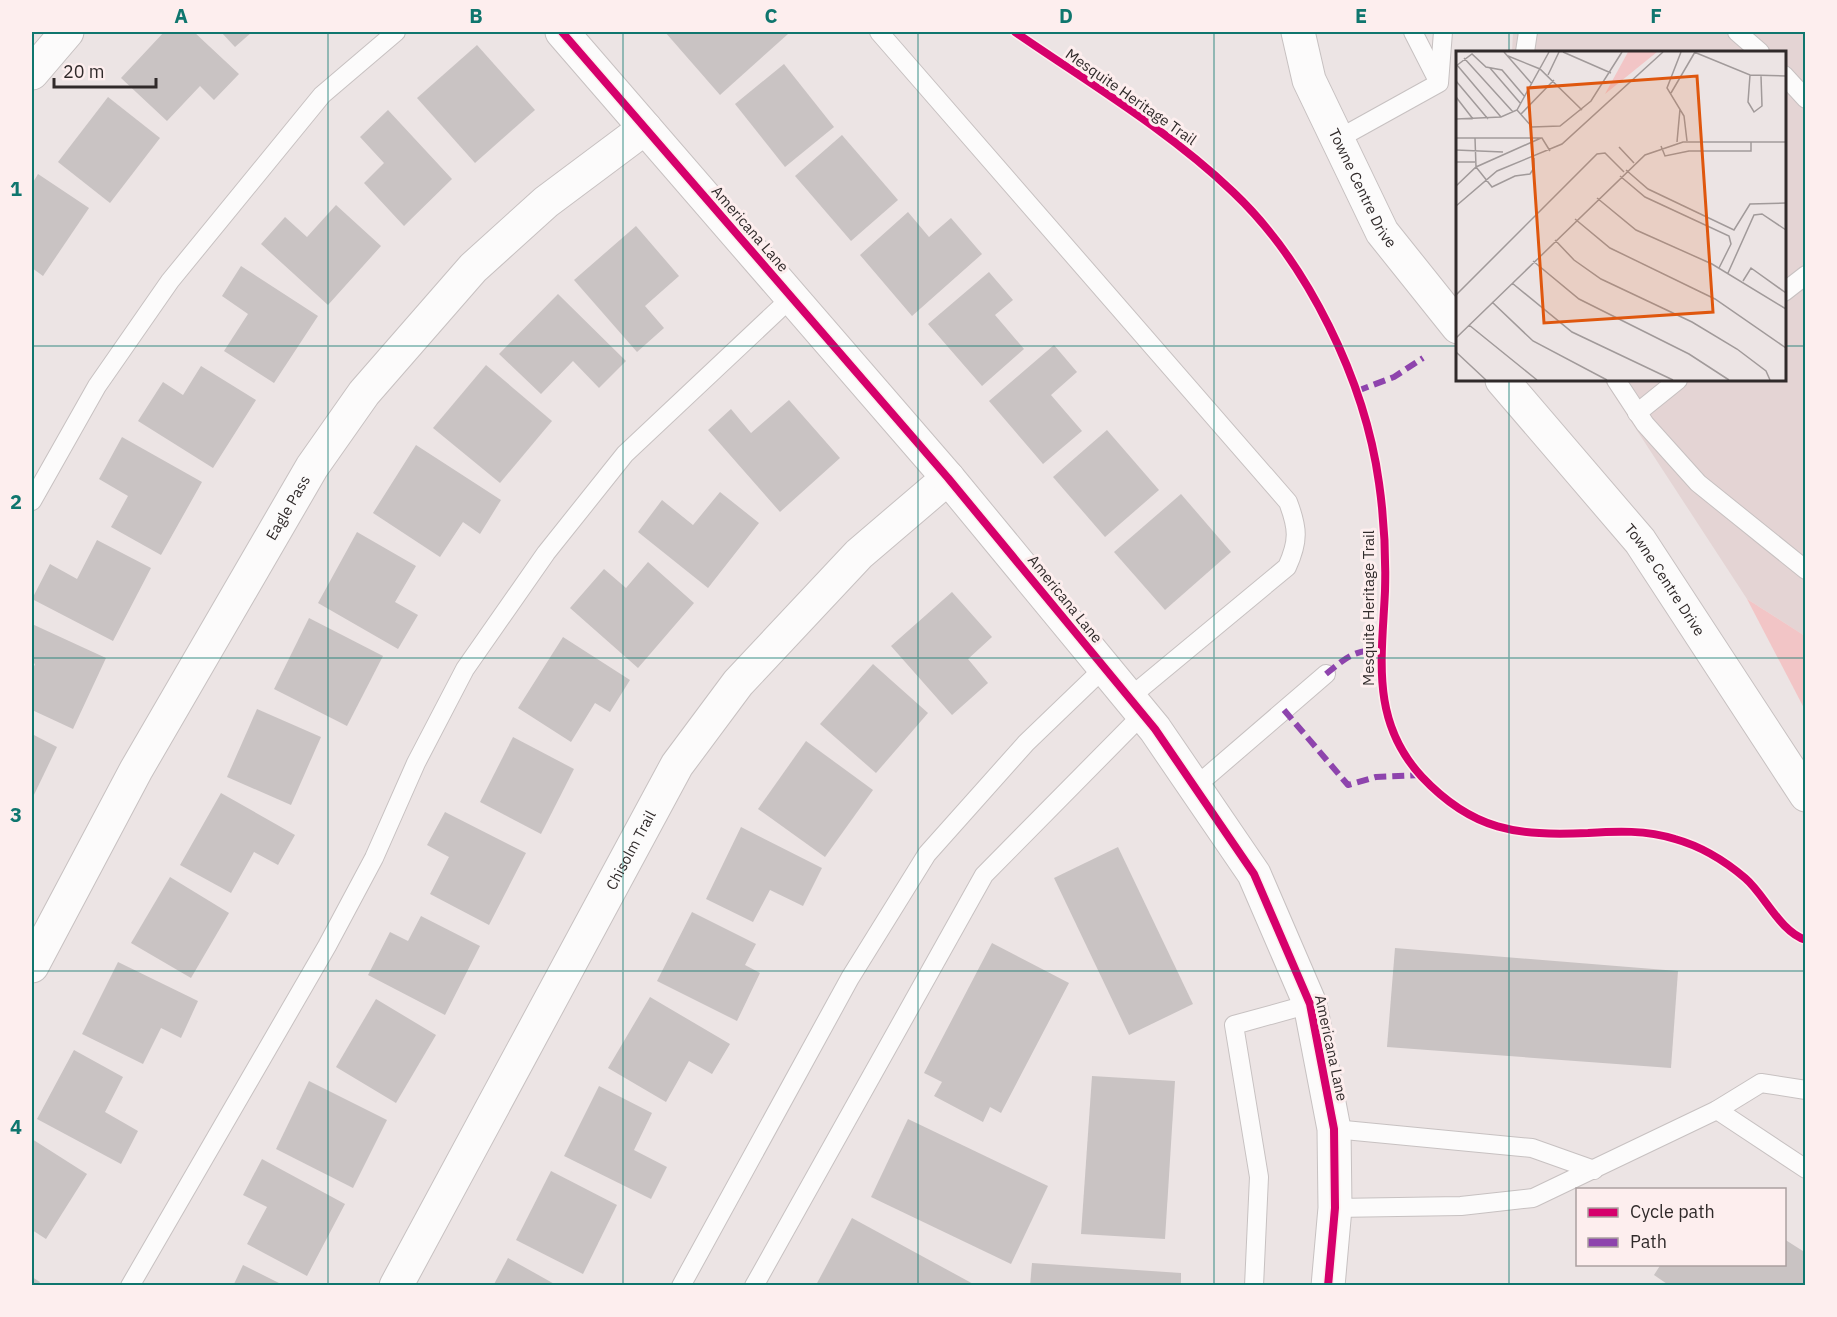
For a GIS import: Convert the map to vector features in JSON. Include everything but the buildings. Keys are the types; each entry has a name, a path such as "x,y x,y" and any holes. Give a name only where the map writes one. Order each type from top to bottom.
{"street":[{"path":"32,73 68,32"},
{"name":"Americana Lane","path":"562,32 948,478 1136,707 1196,786 1254,874 1310,1004 1334,1129 1335,1208 1328,1286"},
{"name":"Towne Centre Drive","path":"1298,32 1309,80 1382,232 1456,324"},
{"name":"Eagle Pass","path":"32,966 136,770 312,467 364,393 473,268 546,202 645,128"},
{"name":"Towne Centre Drive","path":"1503,381 1640,542 1806,795"},
{"name":"Chisolm Trail","path":"396,1286 677,765 738,683 859,554 948,478"}],"lane":[{"path":"32,501 97,386 170,281 322,95 396,32"},
{"path":"754,1286 984,875 1136,707 1287,567 1294,551 1297,526 1288,502 879,32"},
{"path":"1413,32 1439,83"},
{"path":"1439,83 1443,32"},
{"path":"1526,51 1528,32"},
{"path":"1737,32 1759,51"},
{"path":"1786,76 1806,99"},
{"path":"1338,139 1439,83"},
{"path":"1786,291 1806,275"},
{"path":"130,1286 327,946 374,858 416,763 465,669 546,553 625,454 792,297"},
{"path":"1617,381 1637,413 1698,483 1806,570"},
{"path":"1637,413 1677,381"},
{"path":"681,1286 849,978 927,854 1026,743 1104,668"},
{"path":"1196,786 1326,674"},
{"path":"1254,1286 1260,1177 1234,1025 1310,1004"},
{"path":"1335,1208 1461,1206 1533,1198 1717,1110 1761,1083 1806,1090"},
{"path":"1717,1110 1806,1169"},
{"path":"1334,1129 1532,1148 1594,1170"}],"shaded area":[{"path":"1513,32 1805,32 1805,636 1747,599 1605,381 1786,381 1786,51 1512,51"},
{"path":"1747,599 1805,636 1805,710"}],"marked path":[{"path":"1357,391 1394,377 1423,358"},
{"path":"1326,674 1356,653 1380,650"},
{"path":"1284,710 1348,785 1376,777 1420,775"}],"cycle path":[{"path":"562,32 948,478 1155,729 1254,874 1310,1004 1334,1129 1335,1208 1328,1286"},
{"name":"Mesquite Heritage Trail","path":"1015,32 1155,128 1208,169 1233,192 1285,253 1329,326 1361,404 1372,444 1379,483 1385,564 1382,665 1387,711 1394,734 1405,756 1422,777 1459,809 1498,826 1539,833 1642,833 1664,836 1694,846 1721,860 1745,878 1788,929 1806,940"}]}
